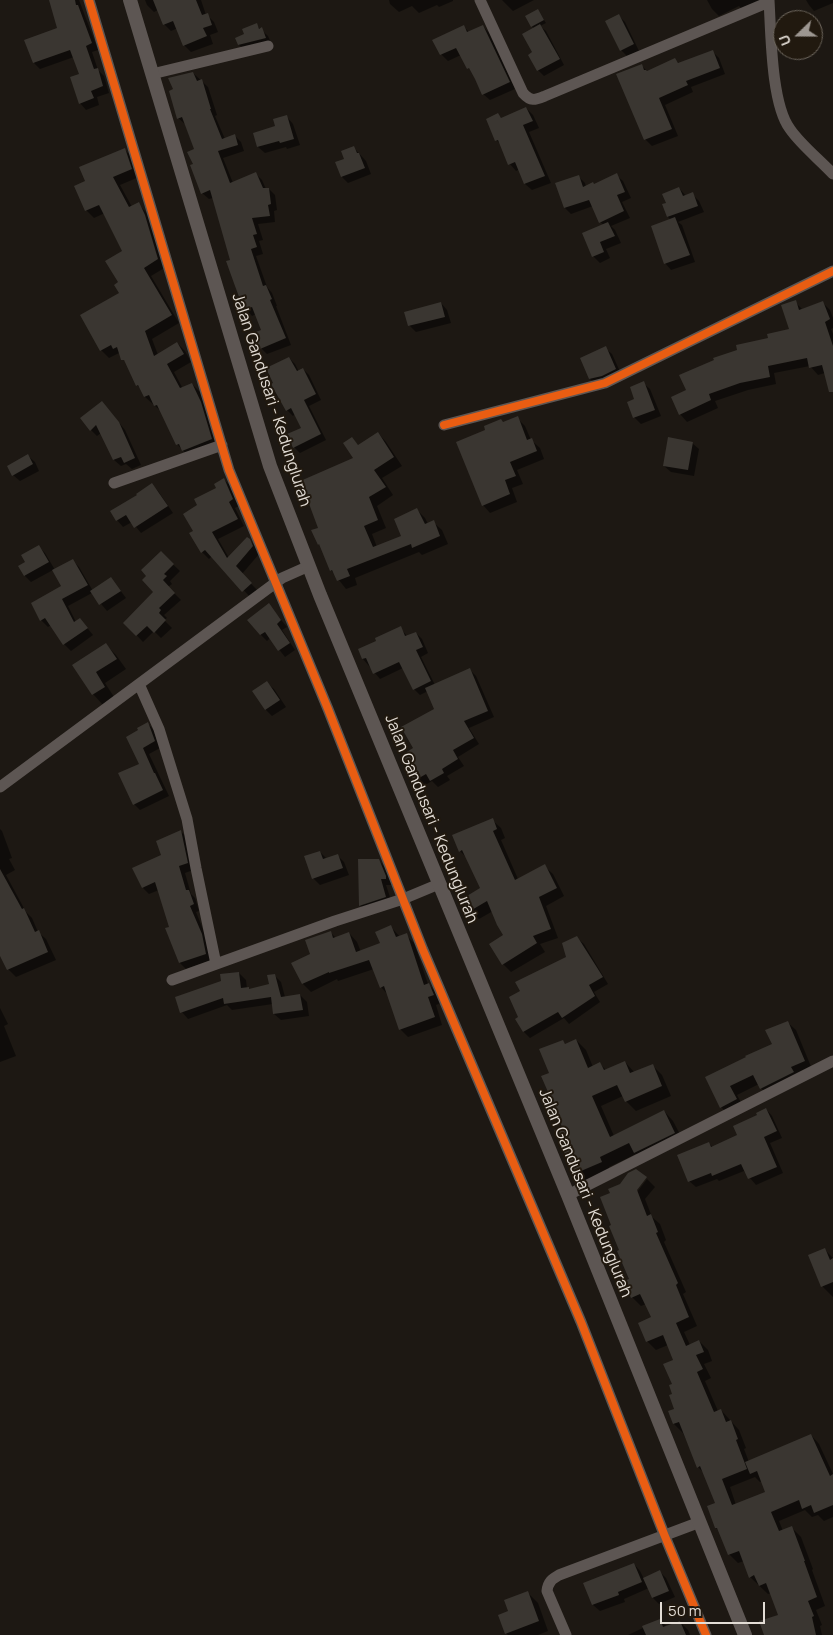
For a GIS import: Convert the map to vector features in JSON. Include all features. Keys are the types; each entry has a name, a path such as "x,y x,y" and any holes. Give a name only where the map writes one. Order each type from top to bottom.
{"street":[{"path":"89,0 229,470 279,581 406,898 423,950 581,1322 668,1533 706,1635"},
{"name":"Jalan Gandusari - Kedunglurah","path":"130,0 270,466 303,569 433,887 568,1196 745,1635"},
{"path":"480,0 523,93 528,98 533,99 545,96 769,1 777,96 782,115 789,129 833,174"},
{"path":"152,74 268,46"},
{"path":"444,425 605,383 833,271"},
{"path":"114,483 222,445"},
{"path":"0,787 279,581 303,569"},
{"path":"139,684 160,729 187,819 216,964"},
{"path":"172,980 433,887"},
{"path":"568,1196 833,1061"},
{"path":"566,1635 548,1590 548,1585 552,1579 700,1522"}],"building":[{"path":"49,0 75,0 92,43 86,46 94,69 98,68 103,86 91,91 94,98 79,104 70,77 79,74 70,50 33,63 24,40 57,28"},
{"path":"153,0 196,0 202,15 208,13 212,25 203,28 207,36 183,46 173,21 163,25"},
{"path":"538,9 544,20 531,27 525,16"},
{"path":"619,14 634,44 620,51 605,21"},
{"path":"257,23 259,29 262,27 266,38 238,45 235,38 244,34 242,29"},
{"path":"540,24 560,59 537,71 528,55 532,52 522,34"},
{"path":"464,25 467,32 483,25 510,82 482,95 469,68 467,69 456,48 440,55 432,40"},
{"path":"713,50 720,68 686,81 688,85 659,98 672,129 644,140 616,74 642,64 644,70 647,71 675,58 678,63"},
{"path":"193,72 197,81 202,79 210,109 222,139 235,134 238,145 218,151 230,183 256,172 263,188 269,188 271,204 268,205 270,216 252,218 257,234 253,235 257,247 251,249 263,286 266,285 272,299 270,300 286,338 260,349 253,333 261,330 252,307 244,310 226,261 230,260 210,190 201,194 190,165 193,164 187,152 194,149 182,117 177,119 169,91 173,89 168,78"},
{"path":"526,107 533,121 523,125 545,176 524,184 515,162 508,165 498,140 495,141 486,119 498,113 501,118"},
{"path":"287,115 294,139 257,147 253,133 275,126 273,119"},
{"path":"354,146 365,168 341,177 335,162 344,159 341,151"},
{"path":"125,148 132,169 113,177 129,207 139,202 145,215 158,259 144,268 172,315 145,331 154,356 177,342 184,354 167,364 180,388 192,383 201,402 212,439 182,451 179,444 176,445 157,405 154,406 149,395 144,397 138,385 136,386 124,360 121,360 117,347 113,349 111,345 100,351 80,315 119,293 114,285 118,282 105,261 122,251 99,205 85,211 74,186 85,181 79,167"},
{"path":"617,173 625,192 617,195 624,211 599,223 589,200 564,208 555,183 579,175 583,187"},
{"path":"679,187 683,196 693,192 698,206 667,217 662,204 666,203 662,194"},
{"path":"675,217 690,255 664,264 651,226"},
{"path":"608,222 615,236 600,242 604,252 592,257 582,233"},
{"path":"796,300 799,310 823,301 830,319 825,322 833,346 833,392 829,392 822,365 809,368 807,358 768,366 770,377 740,383 709,394 711,400 679,415 671,397 686,390 679,375 714,360 713,358 737,350 736,345 768,338 767,334 789,329 781,305"},
{"path":"441,302 445,317 408,326 404,312"},
{"path":"606,346 616,369 602,376 589,379 580,358"},
{"path":"289,357 297,371 303,368 316,394 304,400 321,434 293,448 287,434 301,428 291,408 286,411 271,384 273,383 266,368"},
{"path":"644,381 655,410 633,418 627,402 634,399 630,387"},
{"path":"102,401 119,422 135,458 124,463 121,457 113,460 96,425 90,431 80,418"},
{"path":"518,416 527,440 532,438 537,451 510,462 516,476 505,480 510,494 482,506 456,442 485,430 484,426 501,419 503,422"},
{"path":"378,432 394,457 374,470 386,487 369,497 378,520 364,526 373,547 401,536 394,519 417,508 425,524 434,520 440,536 412,548 411,544 347,569 350,576 337,581 332,570 330,571 311,530 318,528 308,501 306,502 298,482 353,458 343,443 352,437 358,445"},
{"path":"668,437 693,442 688,470 663,466"},
{"path":"28,454 33,464 12,476 7,466"},
{"path":"224,478 233,499 229,502 238,519 212,532 227,558 247,537 250,539 253,546 236,566 252,583 242,592 205,550 201,553 189,533 193,531 183,514 197,505 194,499 216,488 214,484"},
{"path":"152,483 168,506 134,528 126,515 116,521 110,511 137,495"},
{"path":"39,545 49,562 24,576 18,566 25,562 21,555"},
{"path":"161,551 174,564 164,574 167,576 163,580 175,593 159,608 161,610 159,613 166,620 154,633 147,626 136,636 123,623 153,592 142,580 146,576 141,570"},
{"path":"73,559 88,585 62,599 74,622 80,618 88,628 63,645 45,618 40,621 31,603 61,586 52,570"},
{"path":"111,577 121,591 99,605 90,591"},
{"path":"269,603 281,620 277,624 290,643 278,651 265,632 260,635 247,620"},
{"path":"401,626 405,636 416,632 423,647 416,650 431,681 413,690 399,662 373,674 366,658 362,659 358,649 376,641 375,638"},
{"path":"106,643 117,659 96,672 105,687 92,695 72,665"},
{"path":"470,668 488,711 464,721 474,738 453,750 458,759 442,769 444,773 430,781 426,774 414,781 409,772 412,770 402,755 413,748 401,727 434,709 425,688"},
{"path":"267,681 280,700 265,710 252,691"},
{"path":"148,722 155,741 143,748 163,790 133,805 118,773 139,764 126,737"},
{"path":"493,818 497,829 493,831 515,880 545,864 557,888 539,897 551,929 533,936 537,943 502,965 489,944 503,935 487,901 470,911 462,899 480,888 462,850 459,852 452,835"},
{"path":"181,830 188,863 179,866 186,890 189,890 194,904 190,906 202,934 206,954 179,963 165,928 169,927 155,882 142,888 132,868 161,855 156,841"},
{"path":"320,851 323,859 338,854 343,868 312,879 304,856"},
{"path":"358,859 379,859 386,876 386,879 381,879 386,897 359,906"},
{"path":"0,869 22,909 24,908 35,932 39,930 48,952 7,970 0,956"},
{"path":"391,925 396,937 407,933 424,985 429,983 434,995 428,997 435,1017 399,1030 384,986 380,988 369,960 329,972 302,984 291,963 310,954 305,940 331,931 333,938 349,932 356,952 380,943 375,932"},
{"path":"577,936 603,977 589,985 595,996 562,1018 558,1012 523,1032 515,1019 518,1017 509,997 520,991 515,982 566,957 562,943"},
{"path":"239,972 241,988 249,987 249,989 269,984 267,975 275,974 281,997 300,994 303,1010 273,1014 271,997 224,1004 223,998 180,1013 175,997 221,981 220,974"},
{"path":"788,1021 805,1061 791,1067 794,1072 760,1089 753,1075 730,1086 737,1099 720,1108 705,1077 772,1044 765,1030"},
{"path":"576,1039 588,1068 600,1062 604,1070 625,1061 630,1073 653,1064 662,1086 625,1102 617,1085 592,1096 610,1137 664,1110 675,1133 634,1153 629,1143 600,1157 602,1162 574,1174 554,1130 562,1127 541,1076 549,1073 539,1049 563,1040 565,1044"},
{"path":"766,1108 777,1131 764,1137 777,1167 748,1179 741,1164 712,1176 711,1173 688,1182 677,1155 709,1142 711,1147 737,1135 733,1126 757,1115 756,1113"},
{"path":"636,1169 647,1177 637,1190 647,1216 651,1214 658,1232 656,1233 678,1283 676,1285 689,1317 676,1323 686,1346 699,1340 704,1352 696,1355 703,1369 697,1372 714,1412 721,1409 726,1422 731,1420 747,1469 722,1479 732,1505 765,1492 757,1471 750,1474 745,1462 811,1434 830,1476 833,1474 833,1505 814,1513 811,1505 802,1509 799,1500 771,1512 779,1531 792,1526 805,1561 817,1597 808,1601 814,1616 812,1617 816,1635 764,1635 759,1621 778,1615 766,1583 759,1586 754,1575 749,1578 739,1551 728,1555 707,1506 715,1503 700,1466 697,1468 679,1422 673,1424 668,1411 674,1409 669,1395 672,1394 669,1385 672,1384 663,1364 673,1360 663,1335 646,1342 638,1323 651,1317 640,1294 631,1298 624,1281 629,1279 617,1251 619,1250 600,1197 610,1193 608,1189 620,1184 628,1173"},
{"path":"825,1248 830,1260 833,1258 833,1282 821,1287 808,1255"},
{"path":"634,1563 642,1582 618,1592 619,1595 592,1605 583,1583"},
{"path":"660,1570 669,1591 652,1598 643,1578"},
{"path":"528,1591 539,1621 505,1634 498,1615 508,1611 504,1600"},
{"path":"660,1619 663,1627 680,1621 686,1635 646,1635 642,1626"}],"cycle path":[{"path":"89,0 229,470 328,709 423,950 581,1322 664,1534 706,1635"},
{"path":"444,425 605,383 833,271"}]}
